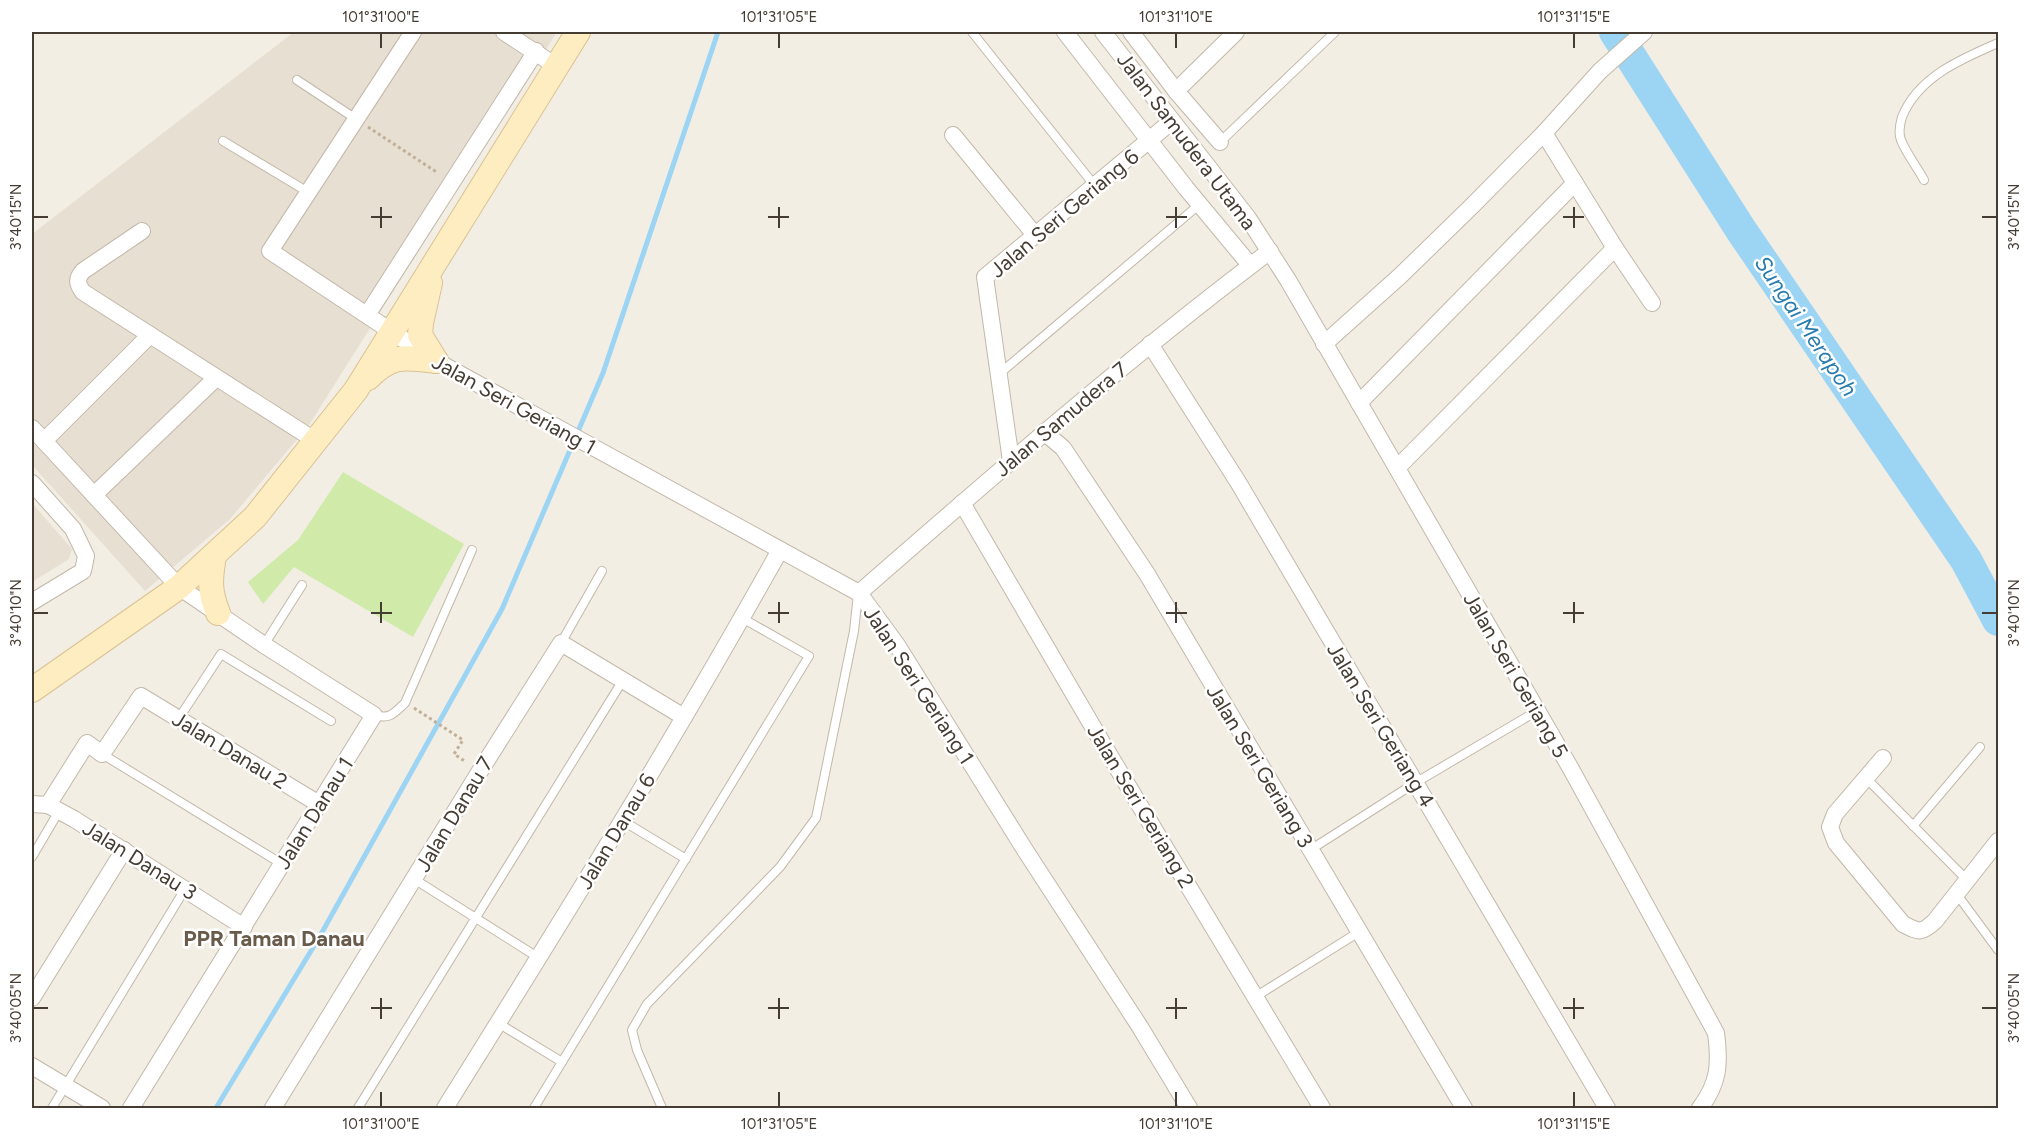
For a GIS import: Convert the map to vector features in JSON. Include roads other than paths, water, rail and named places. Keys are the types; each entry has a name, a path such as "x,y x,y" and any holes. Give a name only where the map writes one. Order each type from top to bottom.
{"street":[{"path":"308,192 413,32"},
{"path":"504,32 556,66"},
{"path":"32,690 179,587 255,517 356,390 434,266 470,202 578,32"},
{"path":"1065,32 1250,265"},
{"name":"Jalan Samudera Utama","path":"1103,32 1248,218 1269,251"},
{"name":"Jalan Samudera Utama","path":"1131,32 1176,91 1220,142"},
{"path":"1176,91 1236,32"},
{"path":"1324,344 1473,206 1600,71 1642,33"},
{"path":"367,315 536,51"},
{"name":"Jalan Seri Geriang 6","path":"1011,461 985,277 1173,121"},
{"path":"1544,133 1652,303"},
{"path":"953,135 1035,235"},
{"path":"1359,403 1575,183"},
{"path":"450,186 470,202"},
{"name":"Jalan Seri Geriang 1","path":"308,192 270,251 436,361 859,593 897,645 1189,1108"},
{"path":"142,231 83,271 78,278 78,285 83,292 316,441"},
{"path":"1397,468 1615,248"},
{"name":"Jalan Samudera 7","path":"859,593 1044,432 1150,344 1269,251"},
{"name":"Jalan Seri Geriang 5","path":"1269,251 1537,711 1716,1033 1719,1058 1716,1076 1700,1108"},
{"path":"434,266 420,335 436,361"},
{"path":"44,441 150,335"},
{"name":"Jalan Seri Geriang 4","path":"1150,344 1238,482 1607,1108"},
{"path":"356,390 381,365 392,360 411,358 436,361"},
{"path":"94,495 216,378"},
{"path":"32,428 179,587 264,645 374,715"},
{"name":"Jalan Seri Geriang 3","path":"1044,432 1063,448 1147,574 1464,1108"},
{"path":"32,483 73,529 86,556 83,571 32,602"},
{"name":"Jalan Seri Geriang 2","path":"962,503 1116,766 1322,1108"},
{"name":"Jalan Danau 6","path":"445,1108 623,821 780,550"},
{"path":"214,556 210,582 218,613"},
{"path":"561,643 684,717"},
{"name":"Jalan Danau 7","path":"274,1108 561,643"},
{"name":"Jalan Danau 2","path":"102,754 141,696 319,804"},
{"name":"Jalan Danau 1","path":"131,1108 374,715"},
{"path":"46,807 87,743 102,754"},
{"path":"1883,758 1835,814 1830,827 1836,843 1904,924 1917,931 1925,930 1935,921 1998,841"},
{"name":"Jalan Danau 3","path":"46,807 124,850 244,927"},
{"path":"32,998 124,850"},
{"path":"32,1066 102,1108"}],"lane":[{"path":"972,32 1095,186"},
{"path":"1220,142 1335,32"},
{"path":"1924,180 1900,138 1900,124 1907,105 1934,76 1998,43"},
{"path":"297,80 356,119"},
{"path":"223,141 308,192"},
{"path":"999,374 1200,204"},
{"path":"374,715 384,718 393,714 405,703 472,550"},
{"path":"561,643 602,571"},
{"path":"264,645 302,585"},
{"path":"662,1108 637,1050 632,1030 647,1004 780,867 816,818 854,631 859,593"},
{"path":"534,1108 809,656 742,618"},
{"path":"179,718 221,654 331,721"},
{"path":"358,1108 623,680"},
{"path":"1310,850 1415,783 1537,711"},
{"path":"1913,826 1980,747"},
{"path":"102,754 282,864"},
{"path":"1866,778 1913,826 1962,886 1998,950"},
{"path":"32,857 46,807"},
{"path":"623,821 686,859"},
{"path":"414,879 539,958"},
{"path":"52,1108 184,889"},
{"path":"1256,997 1359,932"},
{"path":"498,1023 562,1062"}],"waterway":[{"path":"216,1108 320,936 502,609 603,373 718,32"},
{"name":"Sungai Merapoh","path":"1615,32 1741,230 1966,560 1998,620"}],"district":[{"name":"PPR Taman Danau","path":"274,938"}]}
